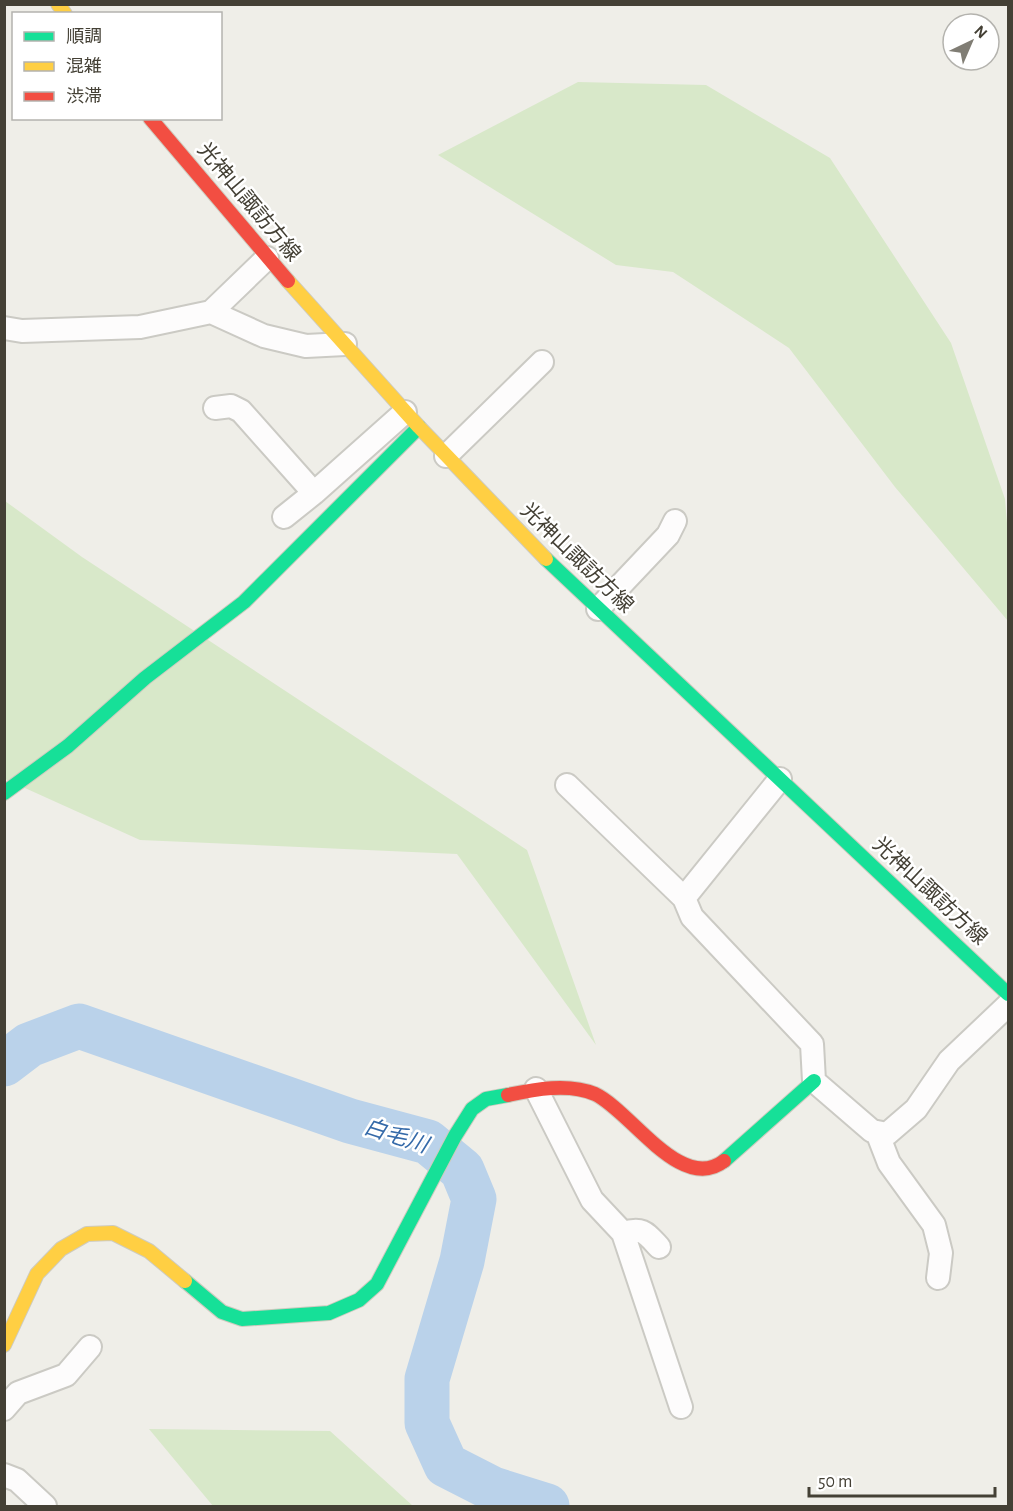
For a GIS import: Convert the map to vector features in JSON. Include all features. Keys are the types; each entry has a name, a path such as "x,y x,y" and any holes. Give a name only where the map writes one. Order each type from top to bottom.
{"street":[{"name":"光神山諏訪方線","path":"152,120 267,258 446,456 533,547 1008,994"},
{"path":"4,328 22,331 140,327 211,312 267,258"},
{"path":"211,312 264,336 306,346 345,344"},
{"path":"446,456 542,362"},
{"path":"215,408 231,406 241,411 314,493"},
{"path":"284,517 412,419"},
{"path":"4,793 68,746 145,678 244,603 412,419"},
{"path":"598,609 668,535 675,521"},
{"path":"684,898 780,779"},
{"path":"567,784 684,898 692,917 812,1044 814,1081 872,1131 886,1134 916,1109 949,1061 1008,1005"},
{"path":"4,1345 38,1274 61,1249 87,1234 113,1233 149,1251 222,1312 242,1319 329,1313 359,1300 377,1284 455,1136 472,1109 486,1099 536,1089 575,1089 594,1094 617,1108 661,1150 680,1163 700,1169 716,1167 733,1154 814,1081"},
{"path":"536,1089 591,1200 623,1233 681,1407"},
{"path":"877,1132 889,1163 934,1225 941,1253 938,1278"},
{"path":"623,1233 636,1229 646,1233 659,1247"},
{"path":"4,1409 18,1393 66,1375 90,1347"},
{"path":"4,1475 17,1480 45,1506"}],"green space":[{"path":"578,82 706,85 830,158 951,343 1005,499 1008,535 1008,621 895,487 789,348 673,272 616,265 438,155"},
{"path":"5,501 82,557 527,850 596,1045 457,854 140,840 5,779"},
{"path":"149,1429 330,1431 413,1506 213,1506"}],"waterway":[{"name":"白毛川","path":"4,1064 29,1045 79,1026 350,1121 428,1142 462,1170 474,1199 462,1261 427,1379 427,1423 446,1465 493,1489 547,1506"}],"traffic: fast":[{"path":"4,793 68,746 145,678 244,602 419,427"},
{"path":"546,559 1008,994"},
{"path":"724,1161 814,1081"},
{"path":"185,1281 222,1312 242,1319 329,1313 359,1300 377,1284 455,1136 472,1109 486,1099 508,1095"}],"traffic: slow":[{"path":"58,4 64,12"},
{"path":"288,281 419,427 546,559"},
{"path":"4,1345 37,1274 61,1249 87,1234 113,1233 149,1251 185,1281"}],"traffic: jam":[{"path":"152,120 288,281"},
{"path":"508,1095 552,1088 574,1089 595,1094 609,1103 674,1159 691,1167 708,1168 724,1161"}]}
